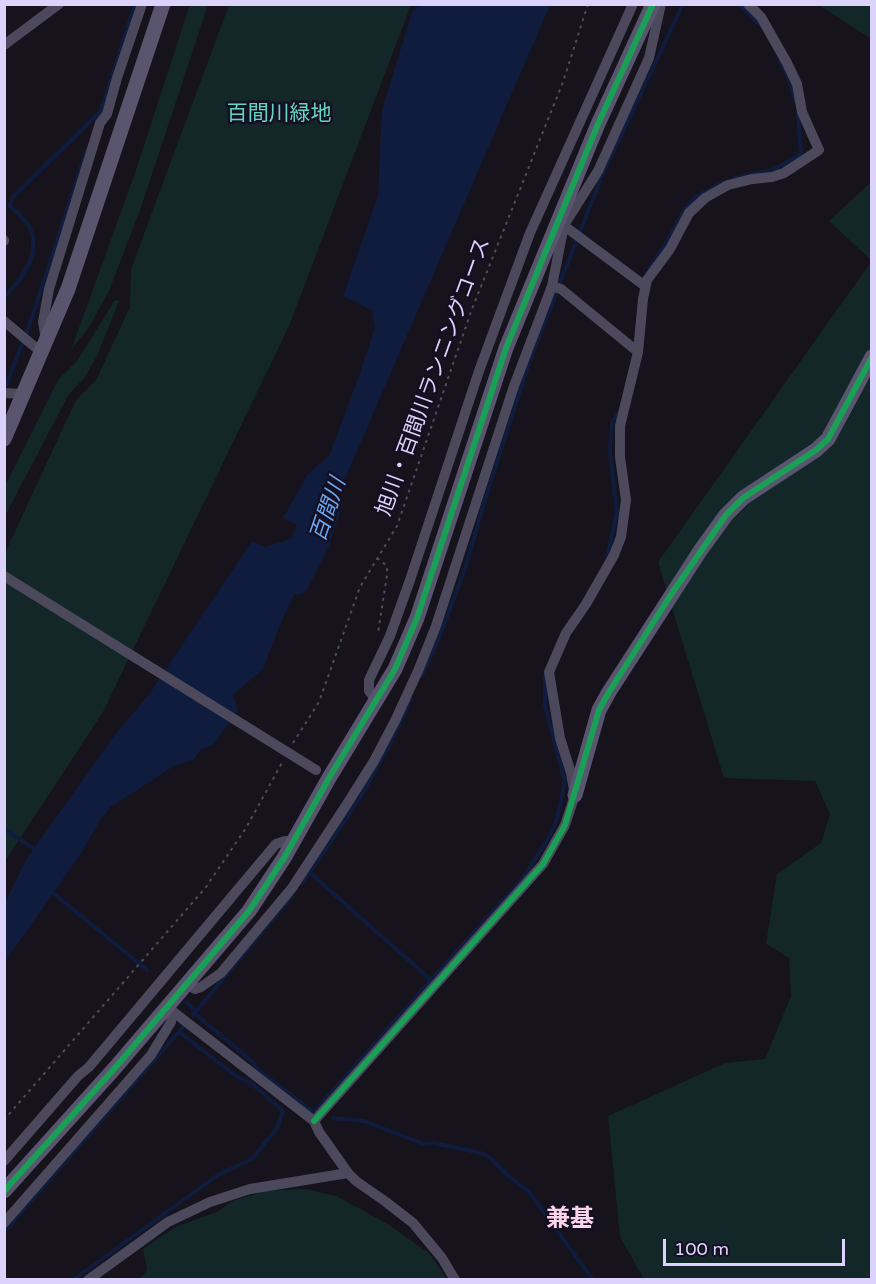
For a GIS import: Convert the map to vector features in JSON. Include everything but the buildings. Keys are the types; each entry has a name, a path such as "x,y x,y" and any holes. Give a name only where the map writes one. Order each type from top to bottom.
{"street":[{"path":"4,45 59,4"},
{"path":"44,348 43,322 49,289 100,123 107,114 142,4"},
{"path":"4,439 68,289 163,4"},
{"path":"376,700 369,691 369,680 390,636 410,580 483,360 530,233 633,4"},
{"path":"4,1191 170,1009 187,984 249,911 292,842 322,774 376,700 395,669 417,618 506,348 560,223 598,123 653,4"},
{"path":"187,984 195,989 221,973 292,888 358,787 395,721 436,626 514,386 556,287 560,223 598,171 649,58 661,4"},
{"path":"575,795 560,738 549,672 566,633 586,604 614,555 621,537 626,500 620,457 620,426 638,352 647,280 670,249 676,235 696,204 728,185 784,173 819,150 802,112 797,84 787,63 761,17 748,4"},
{"path":"560,223 645,286"},
{"path":"556,287 638,352"},
{"path":"4,321 24,338 44,348"},
{"path":"314,1121 543,864 566,825 599,710 700,551 726,515 743,498 816,450 828,439 872,357"},
{"path":"5,393 23,394"},
{"path":"4,576 322,774"},
{"path":"4,1161 78,1076 89,1067 276,844 285,841 292,842"},
{"path":"170,1009 314,1121 319,1132 348,1173 413,1223 442,1258 455,1280"},
{"path":"4,1222 151,1055 171,1022 170,1009"},
{"path":"88,1280 168,1222 210,1202 250,1189 348,1173"}],"path":[{"path":"376,558 387,566 378,635"},
{"path":"4,1120 222,865 246,828 286,755"}],"green space":[{"path":"190,4 208,5 140,210 109,291 89,327 71,350 135,173"},
{"name":"百間川緑地","path":"229,5 411,5 289,326 103,712 5,861 5,553 76,400 96,380 130,307 131,269"},
{"path":"819,5 871,5 871,39"},
{"path":"871,182 871,260 829,221"},
{"path":"871,262 871,1279 644,1279 620,1237 608,1116 725,1063 765,1059 791,996 789,958 766,944 777,874 821,843 830,814 815,781 724,778 658,562"},
{"path":"115,300 119,301 97,356 85,377 69,394 5,516 5,486 58,380 77,361"},
{"path":"305,1189 336,1196 386,1223 429,1253 447,1279 139,1280 147,1270 143,1249 175,1227 217,1212 234,1200 266,1191"}],"water":[{"path":"419,5 550,5 279,627 263,669 233,695 238,710 213,745 202,749 193,760 134,778 101,819 80,855 5,962 5,902 27,858 114,736 150,693 252,541 265,547 291,539 297,525 283,518 308,474 329,456 375,328 372,310 343,296 378,196 382,110 412,12"}],"waterway":[{"path":"4,297 19,281 33,252 30,227 10,206 13,197 101,111 135,4"},
{"path":"422,675 439,638 466,566 530,360 601,178 683,4"},
{"path":"739,4 760,25"},
{"path":"780,61 788,76 795,101"},
{"path":"734,178 773,170 801,154 798,114"},
{"path":"4,390 28,329 87,149"},
{"path":"649,269 685,209 695,197 724,182"},
{"path":"607,558 617,512 610,451 612,423 618,413"},
{"name":"百間川","path":"298,584 319,543 332,502"},
{"path":"431,980 523,878 549,837 557,819 565,782 545,705 545,676"},
{"path":"302,883 363,793 411,699"},
{"name":"百間川","path":"107,797 164,760"},
{"path":"4,829 36,850"},
{"path":"309,872 431,980 313,1113"},
{"path":"48,889 147,970"},
{"path":"193,1015 292,896"},
{"path":"186,1002 196,1011"},
{"path":"194,1013 254,1063 256,1068 314,1113"},
{"path":"4,1232 183,1027"},
{"path":"73,1280 218,1175 252,1159 277,1128 283,1111 251,1083 236,1076 179,1032"},
{"path":"333,1118 364,1121 424,1144 434,1143 481,1153 489,1157 529,1192 593,1280"}],"cycle path":[{"path":"4,1191 114,1069 249,911 284,858 395,669 417,618 506,348 598,124 653,4"},
{"path":"314,1121 543,864 565,825 599,710 672,593 726,515 743,498 816,450 828,439 872,357"}],"district":[{"name":"兼基","path":"570,1220"}]}
